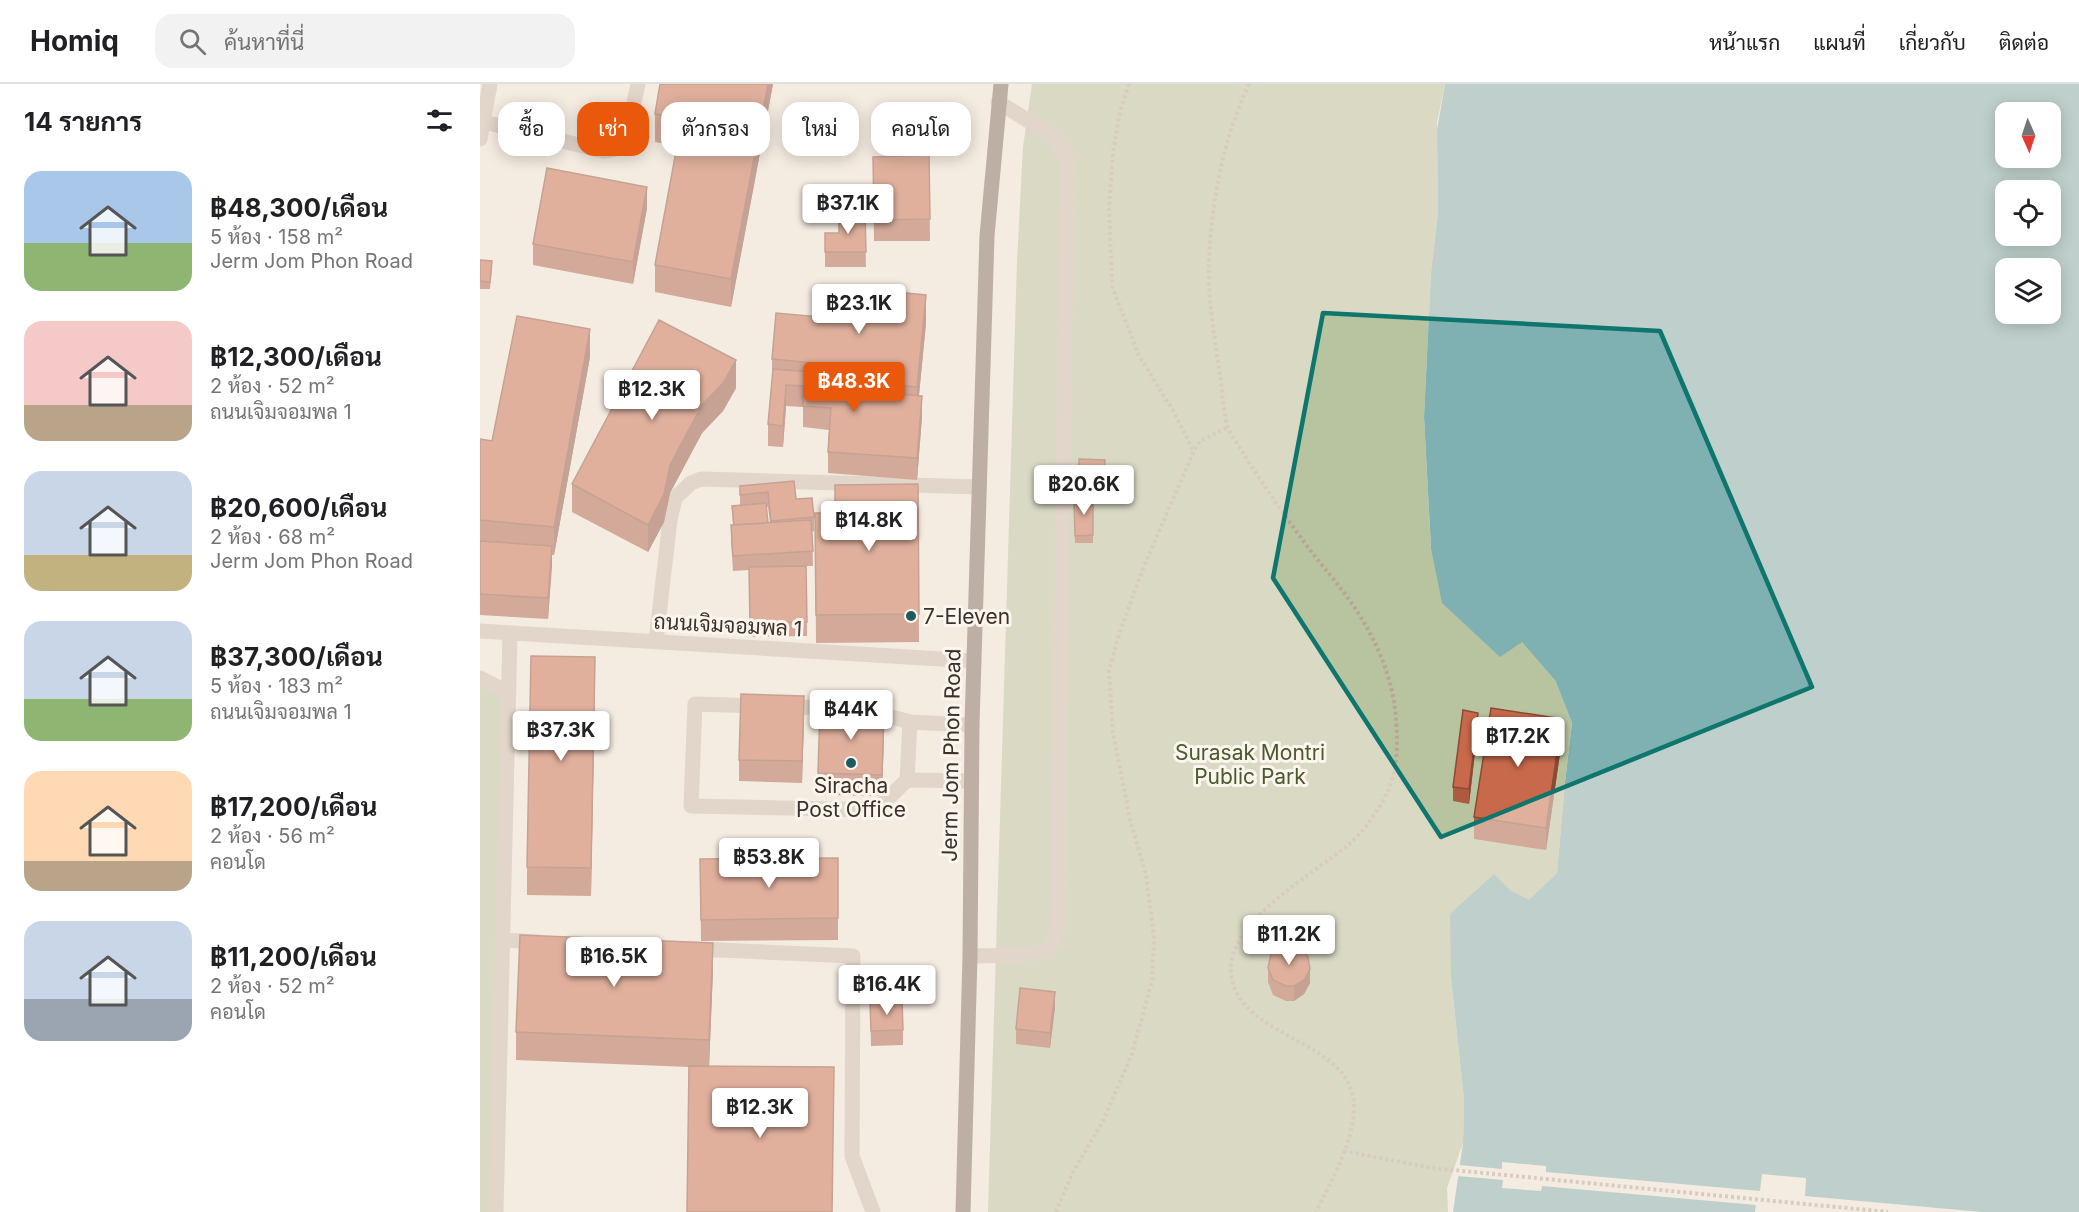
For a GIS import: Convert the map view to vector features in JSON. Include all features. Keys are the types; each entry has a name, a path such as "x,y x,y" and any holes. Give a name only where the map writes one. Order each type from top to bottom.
{"main road":[{"name":"Jerm Jom Phon Road","path":"963,1212 970,956 972,725 987,236 998,102 1002,84"}],"street":[{"path":"480,139 490,84"},
{"path":"482,122 603,151 614,150 621,147 626,140 638,84"},
{"path":"970,956 1029,955 1047,951 1058,932 1067,155 1050,134 998,102"},
{"path":"656,642 670,520 675,498 691,483 701,479 979,487"},
{"name":"ถนนเจิมจอมพล 1","path":"480,632 974,661"},
{"path":"496,1212 510,633"},
{"path":"480,678 508,693"},
{"path":"910,722 907,780 876,810 691,806 694,704 863,709 910,722 972,725"},
{"path":"907,780 972,781"},
{"path":"503,940 550,942"},
{"path":"678,948 853,956 852,1156 873,1212"}],"path":[{"path":"1129,84 1120,112 1113,152 1109,207 1112,286 1139,356 1172,409 1194,451"},
{"path":"1249,84 1228,143 1217,189 1209,266 1211,306 1228,427 1260,481 1306,546 1344,592 1382,657 1392,687 1396,713 1395,762 1388,791 1372,817 1350,844 1273,902 1251,923 1237,946 1230,968 1233,987 1243,1003 1259,1018 1331,1062 1348,1081 1354,1106 1350,1137 1316,1212"},
{"path":"1056,1212 1072,1174 1103,1121 1132,1054 1152,981 1154,938 1147,885 1130,819 1113,733 1109,671 1119,634 1144,566 1194,451 1200,441 1228,427"},
{"path":"1344,1151 1432,1168 1887,1212"}],"highlighted area":[{"path":"1323,313 1660,331 1812,687 1441,837 1273,578"}],"green space":[{"name":"Surasak Montri Public Park","path":"1032,84 1445,84 1437,122 1438,213 1431,272 1424,417 1431,548 1522,642 1540,654 1555,680 1572,723 1557,873 1529,901 1510,890 1451,978 1464,1099 1463,1143 1447,1188 1448,1212 988,1212 1017,261 1023,147"},
{"path":"480,678 509,693 496,1212 480,1212"}],"water":[{"path":"1445,84 2079,84 2079,1212 1453,1212 1463,1143 1464,1099 1451,978 1450,914 1494,874 1510,890 1529,900 1557,873 1572,723 1555,680 1522,642 1500,657 1442,603 1431,548 1424,417 1431,272 1438,213 1437,130"}],"pier":[{"path":"1502,1162 1546,1166 1546,1172 1760,1191 1762,1174 1806,1178 1805,1196 1982,1212 1755,1212 1756,1205 1542,1186 1541,1191 1502,1188 1503,1180 1458,1176 1459,1165 1502,1169"}],"building":[{"path":"660,84 768,84 765,102 661,102 661,115 655,114"},
{"path":"675,156 754,156 731,279 655,265"},
{"path":"929,156 930,219 874,220 873,157"},
{"path":"547,168 647,187 633,262 533,244"},
{"path":"839,213 865,213 866,252 825,252 825,233 839,233"},
{"path":"480,260 492,261 490,282 480,281"},
{"path":"834,286 926,295 917,387 865,382 866,368 772,359 776,313 831,318"},
{"path":"517,316 590,329 554,527 480,520 480,439 492,441"},
{"path":"659,320 736,360 723,383 702,405 670,465 664,494 648,525 572,484"},
{"path":"773,369 863,376 862,391 922,396 917,458 828,452 831,408 803,406 804,386 786,385 783,426 768,424"},
{"path":"1079,459 1105,460 1104,483 1079,483"},
{"path":"794,481 796,499 812,498 814,517 771,521 768,492 740,495 740,486"},
{"path":"918,484 919,614 816,615 815,513 835,513 835,485"},
{"path":"1093,497 1093,535 1075,536 1074,498"},
{"path":"766,503 768,523 734,525 732,506"},
{"path":"811,520 813,551 733,556 731,525"},
{"path":"480,541 552,546 548,598 480,594"},
{"path":"806,566 807,622 750,622 749,567"},
{"path":"531,656 595,657 591,868 527,867"},
{"path":"741,694 804,696 802,761 739,760"},
{"name":"Siracha Post Office","path":"820,708 884,709 882,775 818,773"},
{"path":"1491,708 1562,719 1546,828 1474,817"},
{"path":"1463,710 1478,713 1469,789 1453,787"},
{"path":"838,858 838,918 701,920 700,859"},
{"path":"520,935 713,943 709,1040 516,1032"},
{"path":"1290,945 1304,951 1308,957 1310,969 1304,980 1294,986 1286,986 1273,980 1268,968 1271,954 1277,948"},
{"path":"1020,988 1055,992 1050,1033 1016,1029"},
{"path":"902,1000 903,1030 871,1031 870,1001"},
{"path":"689,1066 834,1067 832,1212 687,1212"}],"place":[{"name":"7-Eleven","path":"911,616"},
{"name":"Siracha Post Office","path":"851,763"}]}
